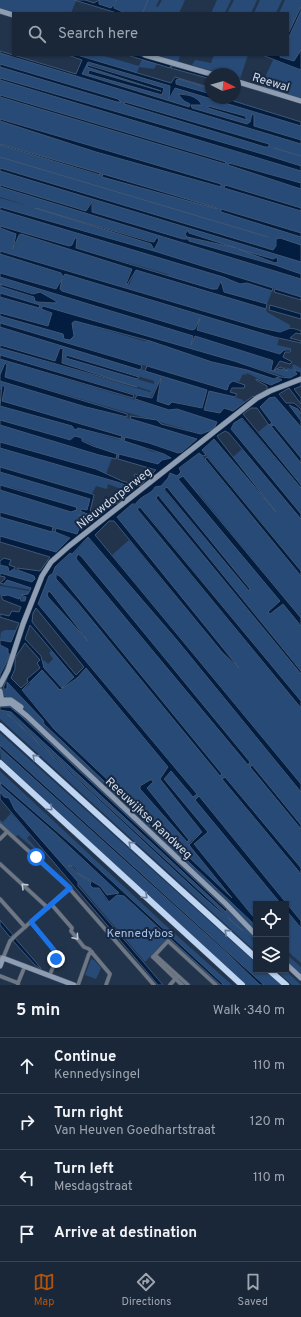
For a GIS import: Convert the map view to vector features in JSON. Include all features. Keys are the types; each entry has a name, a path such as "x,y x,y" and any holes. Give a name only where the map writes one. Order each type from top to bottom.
{"highway":[{"path":"0,726 253,955"},
{"path":"0,763 242,985"},
{"path":"272,973 286,985"}],"street":[{"path":"0,12 12,15"},
{"path":"148,56 205,72"},
{"name":"Reewal","path":"241,83 301,101"},
{"name":"Nieuwdorperweg","path":"0,685 8,670 23,624 40,581 46,569 55,558 257,398 270,391 301,379"},
{"path":"0,692 1,702"},
{"name":"Reeuwijkse Randweg","path":"1,702 12,704 28,716 226,904 253,932"},
{"path":"0,826 70,888 154,985"},
{"path":"0,839 7,832"},
{"path":"0,864 48,908"},
{"path":"0,966 10,941 25,926 52,905 70,888"},
{"path":"0,899 25,926"},
{"path":"52,905 72,928 72,932 84,947 92,952 110,974 106,985"},
{"path":"31,922 58,955 51,972"},
{"path":"188,985 153,958 168,940 216,985"},
{"path":"78,985 89,954 92,952"},
{"path":"2,958 74,985"},
{"path":"0,976 18,984 24,966"},
{"path":"289,967 301,978"},
{"path":"170,985 177,978"},
{"path":"177,978 182,985"}],"green space":[{"path":"0,0 76,1 71,12 14,12 0,8"},
{"path":"99,0 159,0 156,6 158,7 162,0 185,0 179,12 123,12 114,8 114,5 111,8 99,4"},
{"path":"217,0 231,0 225,12 211,12"},
{"path":"234,0 257,0 251,12 228,12"},
{"path":"260,0 282,0 276,12 254,12"},
{"path":"285,0 301,0 301,7 289,32 289,12 279,12"},
{"path":"301,11 301,50 294,61 280,57 289,56 289,37"},
{"path":"0,53 301,144 301,166 0,78 0,67 117,102 118,99 0,64","holes":["124,104 269,145 269,147 265,147"]},
{"path":"80,56 104,56 139,66 142,59 157,64 154,69 139,67 137,73"},
{"path":"161,56 180,56 178,62"},
{"path":"214,56 248,56 241,76 241,68 205,69 192,65 195,60 211,63"},
{"path":"273,60 301,70 301,98 261,86"},
{"path":"86,62 170,86 170,99 175,88 205,97 205,104 228,104 301,126 301,140 254,126 254,117 252,115 250,122 247,124 192,108 191,105 202,105 187,94 179,94 184,101 190,104 189,107 82,75","holes":["92,65 163,88 164,92 161,95 89,70 161,91 88,67","208,106 245,116 247,120 208,108"]},
{"path":"178,79 205,87 205,92 176,84 176,80"},
{"path":"0,80 301,171 301,183 231,163 228,165 301,189 301,208 225,185 224,188 301,211 301,233 221,209 221,212 301,237 301,245 280,238 276,241 275,249 273,250 0,168 0,145 98,175 99,173 0,144 0,121 96,152 220,187 221,185 0,119 0,97 225,164 226,162 0,95"},
{"path":"0,171 301,262 301,274 272,264 189,241 188,239 183,239 92,212 93,202 91,202 86,211 0,185","holes":["189,233 236,248 187,237"]},
{"path":"0,187 301,279 301,297 154,251 0,207 0,198 29,206 0,197","holes":["35,208 154,242 153,247 151,244"]},
{"path":"0,210 224,277 240,284 247,283 272,291 267,304 224,292 220,281 217,289 212,289 169,277 167,274 76,248 76,238 72,245 69,246 0,226"},
{"path":"0,228 16,234 14,249 19,235 21,234 132,269 126,283 129,285 136,270 266,309 267,312 290,325 290,328 280,332 261,328 0,251"},
{"path":"0,254 61,273 62,276 65,274 267,335 279,339 277,345 291,348 291,350 287,349 280,354 197,330 200,318 195,329 192,330 62,291 60,289 61,279 56,289 0,273"},
{"path":"0,277 193,336 191,345 195,336 271,360 273,361 272,371 288,369 282,367 292,369 293,364 301,368 301,372 294,370 298,373 290,378 43,306 46,312 52,313 49,326 0,313 0,297 38,308 39,306 0,293 0,286 35,298 36,294 0,284"},
{"path":"0,316 63,334 64,336 74,333 72,323 75,321 144,341 150,341 212,362 247,370 274,379 277,377 282,381 271,385 247,373 246,375 243,374 239,382 236,381 229,384 227,390 0,323"},
{"path":"0,327 207,390 202,408 180,403 169,405 157,401 161,378 150,399 0,355 0,348 150,392 151,391 62,363 63,349 60,348 55,361 0,345","holes":["66,355 154,381 154,384 66,358"]},
{"path":"0,359 169,410 177,409 217,422 214,429 201,434 5,377 7,363 5,363 0,375"},
{"path":"0,381 197,439 182,452 178,453 125,437 150,451 164,454 171,458 162,460 158,464 119,454 116,459 117,456 82,440 67,439 0,420 0,406 2,406 72,426 74,429 78,428 120,440 96,428 1,401 5,387 0,390"},
{"path":"209,390 241,399 245,402 233,412 224,408 219,414 204,410"},
{"path":"275,396 301,427 301,458 274,425 271,426 301,463 301,485 258,432 269,423 260,407 268,398"},
{"path":"289,405 298,410 301,421"},
{"path":"241,418 301,488 301,514 231,429 234,423"},
{"path":"0,425 112,458 106,474 96,469 0,442"},
{"path":"214,439 272,507 232,458 242,449 301,519 301,571 202,450"},
{"path":"0,448 117,482 134,489 126,491 108,484 107,489 96,486 92,494 0,467"},
{"path":"199,452 301,576 301,618 200,495 178,479 280,601 268,612 270,614 283,604 301,626 301,671 159,496 156,498 301,674 301,701 144,511 186,569 301,708 301,784 112,555 129,540 222,652 238,668 116,517 132,504 135,505 137,501 167,479 170,473 179,469","holes":["167,488 250,589 249,591 164,490"]},
{"path":"0,472 90,499 87,510 81,512 95,517 88,517 88,522 77,534 56,528 53,530 53,527 0,512 0,490 71,512 25,491 0,485"},
{"path":"0,517 54,531 70,539 56,552 4,538 0,536"},
{"path":"88,537 176,639 301,792 301,825 252,765 250,767 301,829 301,868 222,779 301,874 301,921 289,906 289,901 285,901 199,796 195,800 279,901 253,901 253,916 194,844 207,832 164,779 171,771 193,797 197,794 38,604 49,576 53,573 55,567 70,553 73,554","holes":["79,554 250,762 248,764 77,560","58,574 68,587 222,774 179,726 98,627 56,579","50,592 86,638 48,597"]},
{"path":"0,565 8,567 8,571 14,569 34,576 35,579 32,582 0,573"},
{"path":"7,580 31,587 31,590 2,585"},
{"path":"0,586 30,591 28,594 21,596 27,598 23,602 21,597 19,599 8,595 0,595"},
{"path":"5,630 16,630 11,643 0,640 1,632"},
{"path":"0,645 8,649 8,654 10,655 0,675"},
{"path":"52,650 74,677 62,688 44,668 42,663 44,660 48,664 53,659 49,653"},
{"path":"86,668 168,767 160,779 202,832 189,843 234,900 54,729 22,690 30,684 30,680 42,669 62,689 77,678","holes":["150,780 153,782 147,788 188,840 141,789 141,786"]},
{"path":"6,681 43,720 44,724 250,919 253,922 253,929 30,716 17,701 4,696 2,690 6,690"},
{"path":"7,703 15,707 253,934 253,940 246,934 253,940 253,949 0,719 0,710 11,712 226,912 227,910 21,716 10,707 0,707 0,705"},
{"path":"0,733 253,960 253,973 267,973 281,985 264,985 0,745"},
{"path":"0,748 228,954 260,985 246,985 1,759"},
{"path":"0,771 163,923 232,985 224,985 76,848 0,782"},
{"name":"Kennedybos","path":"0,784 119,893 107,895 100,886 79,874 75,867 71,866 78,874 91,882 93,888 99,888 107,901 117,895 124,896 221,985 217,985 168,938 145,962 15,810 9,798 4,797 0,792"},
{"path":"11,813 30,835 27,838 45,858 18,835 15,837 0,824 0,820 3,822"},
{"path":"289,914 301,928 301,963 289,953"},
{"path":"289,957 301,967 301,976 289,965"},
{"path":"91,959 94,960 101,968 96,979 85,975"},
{"path":"279,973 288,973 301,985 292,985"}],"shaded area":[{"path":"74,0 85,0 94,3 99,0 99,4 111,8 114,4 114,8 123,12 114,12"},
{"path":"301,7 301,11 289,37 289,32"},
{"path":"301,50 301,70 265,56 280,56 294,61"},
{"path":"0,51 12,55 12,56 17,56 76,74 82,60 71,56 80,56 171,83 175,77 205,86 179,79 176,80 176,84 205,92 205,97 175,88 169,99 170,86 88,62 82,74 189,107 190,104 184,101 178,94 192,96 202,105 191,105 192,108 247,124 250,122 252,114 254,115 254,126 301,140 301,144 0,53"},
{"path":"130,56 141,56 171,65 170,68"},
{"path":"0,64 118,99 121,102 0,67"},
{"path":"88,65 164,88 162,95 88,74 89,70 161,91 87,67"},
{"path":"172,66 205,74 205,77 171,68"},
{"path":"0,78 266,155 301,166 301,171 0,80"},
{"path":"0,95 226,162 225,164 0,97"},
{"path":"125,102 269,144 269,147 124,104"},
{"path":"241,103 301,122 301,126 228,104"},
{"path":"208,106 245,116 247,120 208,108"},
{"path":"0,119 221,184 221,187 96,152 0,121"},
{"path":"0,145 100,173 100,175"},
{"path":"229,163 301,183 301,189 228,165"},
{"path":"0,168 273,250 276,246 276,239 280,238 301,245 301,262 0,171"},
{"path":"103,174 217,208 217,209 102,177"},
{"path":"0,185 86,211 92,202 92,212 275,265 301,274 301,279 0,187"},
{"path":"225,185 301,208 301,211 224,188"},
{"path":"0,207 154,251 273,288 272,291 247,283 240,284 223,277 0,210"},
{"path":"35,208 148,241 154,242 157,237 159,240 154,250 151,244"},
{"path":"221,209 301,233 301,237 221,212"},
{"path":"0,226 69,246 72,245 75,238 77,238 76,248 212,289 217,289 221,281 224,292 267,304 266,309 136,270 127,285 126,284 132,269 21,234 19,235 13,249 16,234 0,228"},
{"path":"188,230 189,233 236,248 187,237 185,234"},
{"path":"238,249 273,259 277,257 278,262 275,263"},
{"path":"0,251 261,328 280,332 289,328 297,329 301,331 301,334 296,333 290,338 301,341 301,343 274,337 65,274 63,277 61,273 0,254"},
{"path":"0,273 56,289 62,279 60,289 62,291 192,330 195,329 200,318 197,330 280,354 284,350 291,350 290,352 285,352 283,357 292,362 290,364 280,361 274,370 281,367 288,371 281,369 272,371 273,361 271,360 195,336 191,345 193,336 0,277"},
{"path":"0,284 33,294 40,292 56,301 56,303 37,302 35,301 34,297 2,287"},
{"path":"275,289 301,297 301,300 274,292"},
{"path":"0,293 40,305 39,308 0,297"},
{"path":"270,305 301,314 301,319 269,310"},
{"path":"43,306 234,361 281,377 290,378 297,374 294,370 301,372 301,378 267,391 267,386 256,379 271,385 282,380 278,377 274,379 247,370 212,362 150,341 75,321 72,323 74,336 70,340 64,339 63,334 0,316 0,313 48,326 52,313 41,309"},
{"path":"0,323 141,365 142,367 140,370 0,327"},
{"path":"0,345 55,361 60,348 63,349 62,363 137,387 0,348"},
{"path":"0,355 134,395 133,398 0,359"},
{"path":"66,355 139,377 137,379 66,358"},
{"path":"5,363 7,365 5,377 127,414 127,417 86,407 0,381 0,375"},
{"path":"147,366 227,390 229,384 233,381 245,385 244,388 232,388 230,392 237,394 235,397 209,391 204,410 220,413 224,408 233,411 253,396 255,398 49,563 0,681 0,675 10,655 8,653 8,649 0,645 0,640 11,642 19,623 0,617 0,614 9,616 12,611 19,612 21,607 3,600 1,596 8,595 19,599 20,597 21,601 25,601 26,597 21,595 28,594 31,588 7,580 4,584 0,583 5,579 5,577 0,576 0,573 32,582 35,579 34,576 18,570 17,568 40,571 50,557 0,542 0,536 56,552 70,538 55,532 56,528 77,534 79,529 88,522 78,515 95,517 80,511 82,509 87,510 90,499 0,472 0,467 92,494 94,495 90,511 101,513 114,503 118,504 123,498 118,496 119,494 126,495 127,490 131,491 134,488 0,448 0,442 96,469 122,481 140,486 146,480 134,476 135,474 149,477 156,470 118,459 119,454 158,464 162,460 171,458 164,454 124,441 125,437 178,453 182,452 197,439 131,419 130,416 157,420 161,424 201,434 214,429 217,422 177,409 169,410 135,399 137,395 152,398 161,378 157,401 169,405 172,402 202,408 207,390 145,371"},
{"path":"301,380 301,386 294,389 301,398 301,404 289,388 279,394 286,403 294,403 301,409 301,414 298,409 289,405 301,421 301,427 275,397 269,398 260,407 272,423 269,425 257,408 251,408 243,414 301,485 301,488 242,418 234,423 231,429 301,514 301,519 229,433 225,431 217,436 276,512 214,439 202,450 206,455 203,456 199,453 179,468 181,472 177,476 170,473 168,478 161,486 155,487 136,504 132,504 117,517 239,668 222,652 114,521 109,521 95,535 301,784 301,792 176,639 88,537 72,554 70,553 55,567 53,573 49,576 38,604 197,794 193,797 171,771 164,779 208,832 194,844 253,916 253,923 44,724 43,720 7,682 7,689 3,689 42,577 54,561 267,393","holes":["36,608 84,667 76,675 32,622 33,613","30,625 74,677 62,688 44,668 41,656 25,639","25,643 40,660 37,663 40,668 27,679 28,682 21,688 11,678 15,669 15,658","86,668 168,767 160,779 202,832 189,845 232,898 54,729 22,690 42,670 60,690 77,678"]},
{"path":"2,385 5,387 2,401 122,436 121,439 78,428 75,430 72,426 0,406"},
{"path":"0,420 70,440 75,436 82,438 82,441 117,454 116,459 0,425"},
{"path":"274,425 301,458 301,463 271,426"},
{"path":"207,457 301,571 301,576 205,459"},
{"path":"183,476 301,618 301,626 283,604 270,614 268,612 280,601 178,479"},
{"path":"0,485 76,507 77,510 71,512 0,490"},
{"path":"167,487 250,589 249,591 164,489"},
{"path":"158,495 301,671 301,674 156,498"},
{"path":"140,507 301,701 301,708 137,509"},
{"path":"0,512 53,527 52,532 0,517"},
{"path":"78,554 250,762 248,765 77,560 76,558"},
{"path":"4,558 11,560 9,565 15,567 9,572 8,567 0,565 0,561"},
{"path":"56,574 61,577 222,774 220,776 77,602 56,579"},
{"path":"49,591 88,641 48,597 47,594"},
{"path":"0,707 10,707 21,716 227,910 226,912 11,712 0,710"},
{"path":"8,714 243,931 204,898"},
{"path":"0,745 264,985 260,985 228,954 0,748"},
{"path":"252,765 301,825 301,829 250,767"},
{"path":"225,777 301,868 301,874 222,779"},
{"path":"150,780 153,780 153,782 147,788 189,840 187,842 140,789 140,786"},
{"path":"0,782 76,848 224,985 221,985 124,896 117,895 109,902 99,888 93,888 90,885 91,882 78,874 71,866 69,867 68,865 73,866 79,874 100,886 107,895 119,893 56,834 1,786"},
{"path":"0,792 4,797 9,798 15,810 78,882 78,886 163,985 158,985 0,799"},
{"path":"199,796 285,901 279,901 195,800"},
{"path":"289,906 301,921 301,928 289,914"},
{"path":"0,920 13,935 10,937 0,925"},
{"path":"15,938 41,969 35,965 13,941"}],"waterway":[{"path":"143,12 148,0"},
{"path":"274,148 301,156"},
{"path":"0,157 268,237"}],"route":[{"path":"36,857 70,888 31,922 58,955 56,959"}]}
